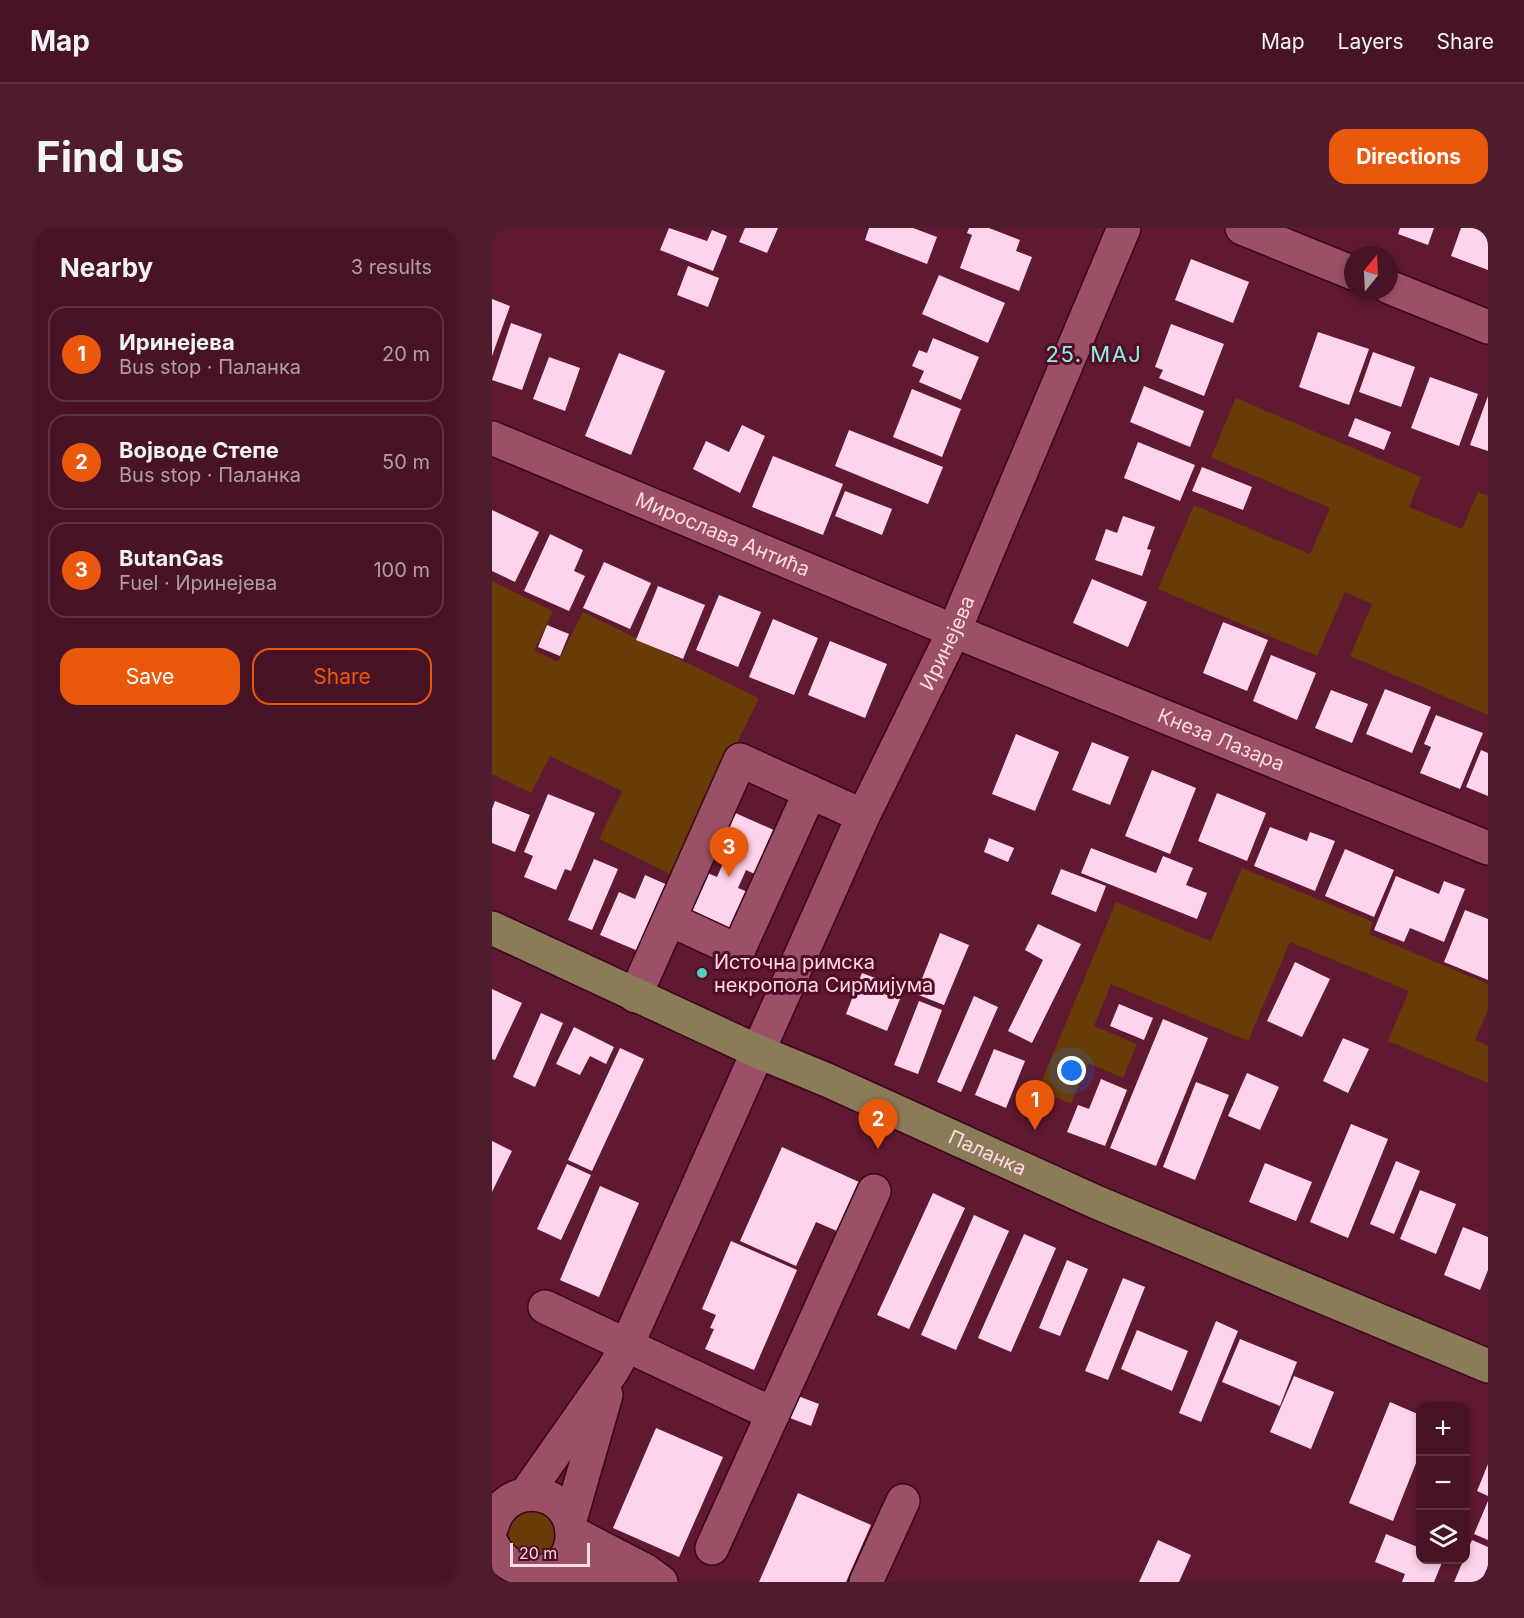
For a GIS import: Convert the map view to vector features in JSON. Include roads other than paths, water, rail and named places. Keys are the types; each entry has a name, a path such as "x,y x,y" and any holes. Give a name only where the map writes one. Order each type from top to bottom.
{"main road":[{"name":"Паланка","path":"492,928 635,996 759,1052 828,1080 1096,1202 1488,1366"}],"street":[{"name":"Иринејева","path":"620,1358 863,816 954,631 1124,228"},
{"path":"1242,228 1344,269"},
{"path":"1398,291 1488,327"},
{"name":"Мирослава Антића","path":"492,438 954,631"},
{"name":"Кнеза Лазара","path":"954,631 1488,848"},
{"path":"635,996 671,920 740,760 863,816"},
{"path":"671,920 738,951 810,792"},
{"path":"712,1548 874,1191"},
{"path":"544,1307 620,1358 773,1414"},
{"path":"615,1582 517,1573 494,1552 502,1506 620,1358"},
{"path":"546,1574 568,1552 571,1527 620,1358"},
{"path":"510,1495 537,1494 557,1502 571,1527 661,1582"},
{"path":"866,1582 903,1501"}],"place":[{"name":"ButanGas","path":"729,877"},
{"name":"Источна римска некропола Сирмијума","path":"702,973"},
{"name":"Иринејева","path":"1035,1130"},
{"name":"Војводе Степе","path":"878,1149"}],"district":[{"name":"25. МАЈ","path":"1094,354"}]}
